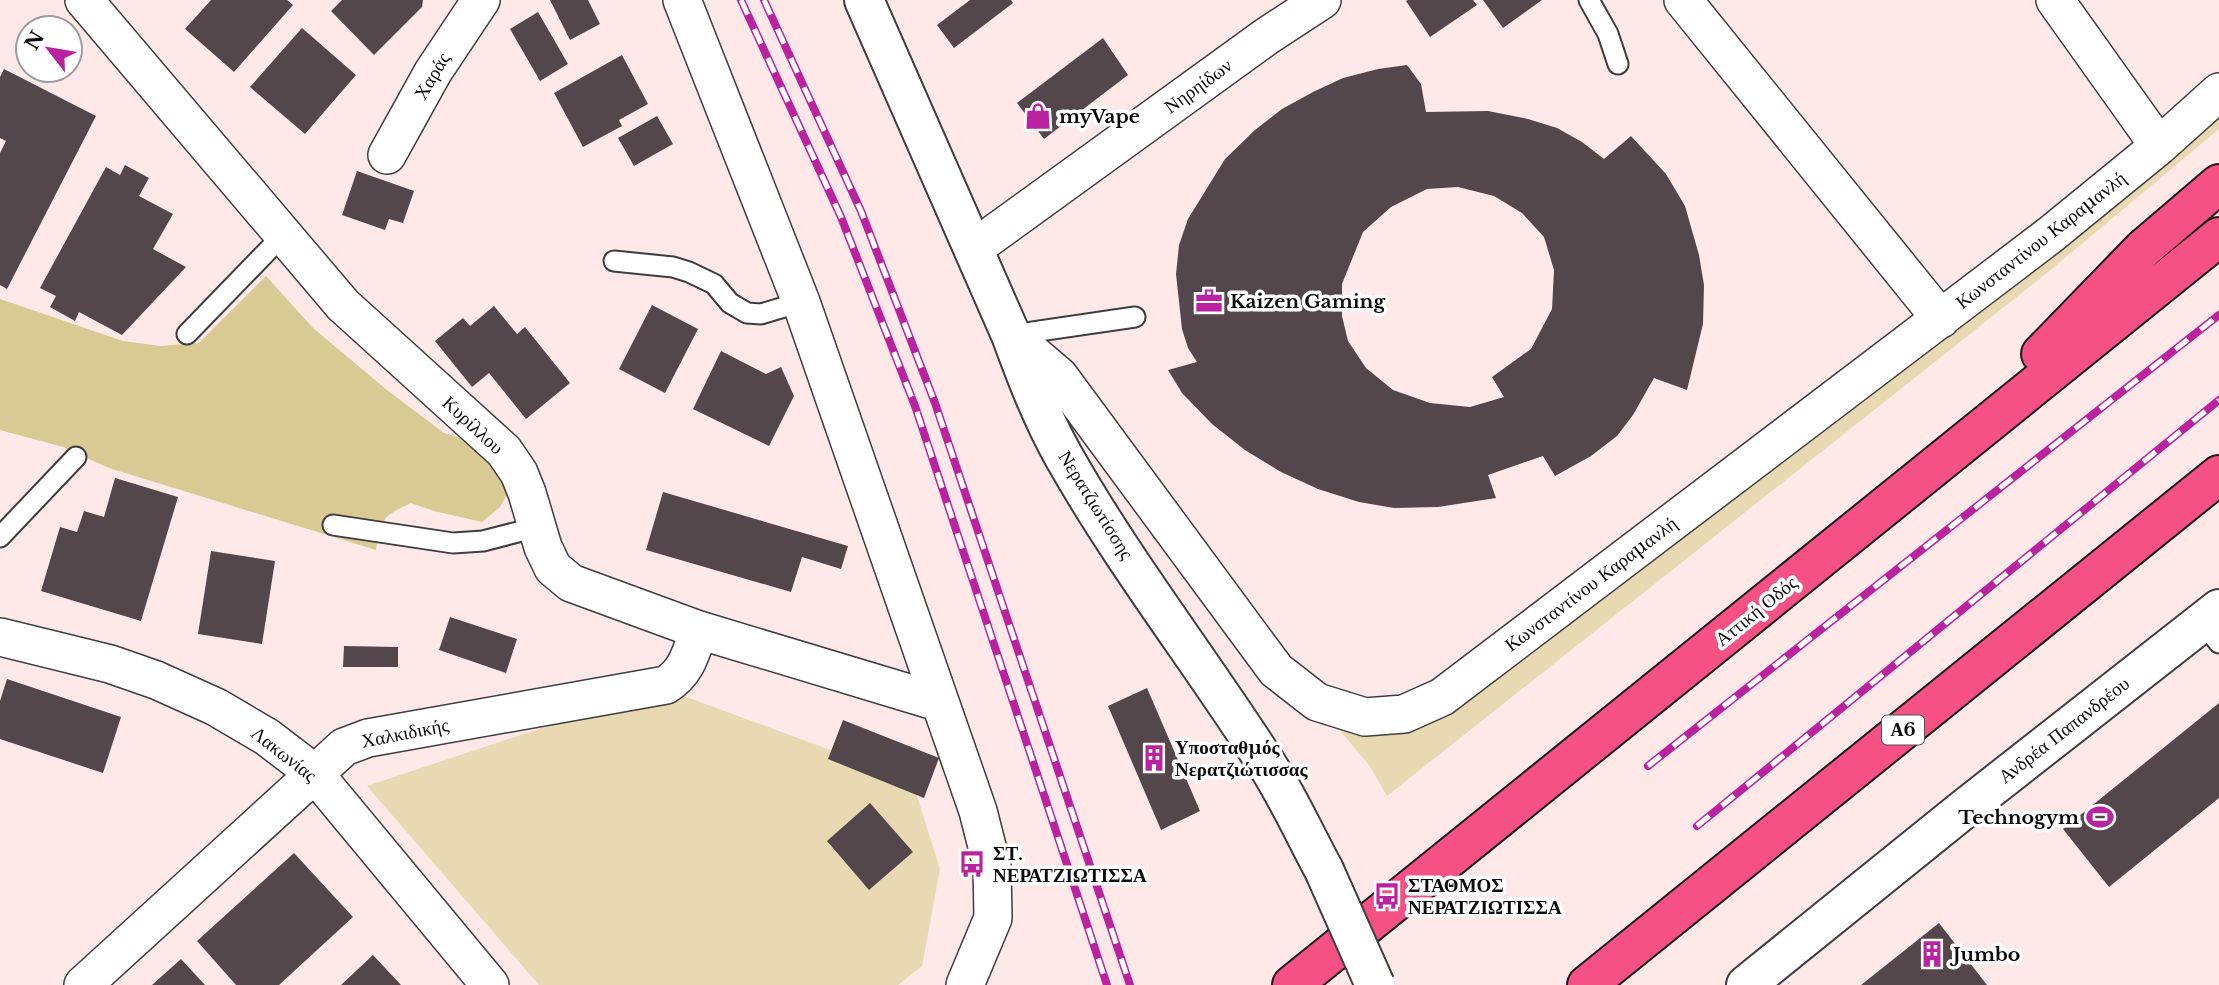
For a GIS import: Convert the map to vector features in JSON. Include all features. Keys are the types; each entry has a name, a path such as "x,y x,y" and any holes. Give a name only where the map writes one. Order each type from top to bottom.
{"highway":[{"path":"1921,479 2143,249 2219,184"},
{"name":"Αττική Οδός","path":"1292,985 2219,237"},
{"name":"Α6","path":"1587,985 2219,475"}],"street":[{"name":"Κυρίλλου","path":"84,0 283,235 369,330 504,452 519,473 553,568 570,583 699,630 938,702"},
{"name":"Χαράς","path":"387,155 433,72 481,0"},
{"path":"682,0 801,302 978,811 992,866 993,918 965,985"},
{"name":"Νερατζιωτίσσης","path":"864,0 1011,335 1031,389 1063,454 1103,522 1268,766 1324,870 1375,985"},
{"name":"Νηρηίδων","path":"973,249 1267,36 1322,0"},
{"path":"1683,0 1941,319"},
{"path":"2055,0 2159,146"},
{"name":"Κωνσταντίνου Καραμανλή","path":"1011,335 1059,376 1276,670 1317,702 1364,717 1404,714 1442,697 1941,319 2159,146 2219,92"},
{"name":"Ανδρέα Παπανδρέου","path":"1746,985 1974,800 2213,624"},
{"name":"Χαλκιδικής","path":"83,985 344,747 368,738 666,685 678,678 686,665 699,630"},
{"name":"Λακωνίας","path":"0,637 110,664 156,680 226,713 267,737 314,773 490,985"}],"lane":[{"path":"1589,0 1608,34 1618,64"},
{"path":"187,334 283,235"},
{"path":"614,261 689,271 714,284 730,303 747,313 761,314 801,302"},
{"path":"1011,335 1135,317"},
{"path":"0,537 76,457"},
{"path":"333,525 453,543 483,541 537,527"}],"shaded area":[{"path":"2219,100 2219,129 2047,273 1387,796 1369,765 1327,715 1387,726"},
{"path":"266,276 313,328 387,390 444,433 482,445 510,489 500,507 482,522 411,503 384,520 376,550 109,468 63,447 0,430 0,299 123,341 160,346 199,343"},
{"path":"662,688 912,780 940,869 922,966 898,985 539,985 367,786"}],"building":[{"path":"211,0 287,0 293,5 234,72 185,29"},
{"path":"342,0 423,0 422,7 374,55 331,11"},
{"path":"550,0 588,0 600,24 570,40"},
{"path":"970,0 1011,0 1013,3 954,48 937,25"},
{"path":"1473,0 1477,5 1430,37 1406,1"},
{"path":"1483,0 1542,0 1503,28"},
{"path":"538,12 568,64 540,81 510,29"},
{"path":"302,28 356,75 305,134 250,87"},
{"path":"1103,38 1128,75 1044,139 1017,103"},
{"path":"622,55 648,104 619,120 622,126 583,147 554,93"},
{"path":"1407,65 1421,84 1426,112 1488,111 1528,119 1557,128 1604,159 1631,136 1666,174 1685,206 1699,255 1704,285 1703,324 1687,390 1654,378 1633,415 1617,436 1591,456 1555,476 1543,456 1488,475 1496,498 1438,507 1394,508 1359,502 1318,489 1281,472 1245,450 1212,424 1182,393 1168,370 1197,362 1188,348 1182,329 1176,274 1179,245 1188,219 1225,159 1255,130 1282,109 1313,92 1343,78","holes":["1458,187 1494,196 1522,213 1544,237 1554,270 1552,309 1531,349 1492,377 1504,397 1470,407 1430,403 1393,390 1366,368 1348,341 1342,316 1342,284 1363,232 1391,207 1427,189"]},
{"path":"4,69 14,74 14,84 33,84 96,116 7,289 0,285 0,153 6,141 0,138 0,77"},
{"path":"657,116 673,144 634,166 618,138"},
{"path":"125,165 149,178 139,196 173,214 153,249 186,267 122,335 79,312 75,321 50,307 56,296 40,288 106,167 120,175"},
{"path":"357,171 414,191 403,223 389,219 385,230 342,215"},
{"path":"652,305 698,329 665,393 619,369"},
{"path":"494,306 517,334 525,327 570,383 526,419 489,373 472,387 435,341 463,318 470,326"},
{"path":"721,351 766,374 781,367 794,396 769,446 693,409"},
{"path":"115,478 178,497 141,621 41,591 60,527 77,532 84,511 104,517"},
{"path":"663,492 848,546 841,569 802,557 791,592 646,550"},
{"path":"211,551 275,561 262,644 198,634"},
{"path":"450,617 517,639 506,673 439,650"},
{"path":"344,646 398,647 398,667 343,667"},
{"path":"7,679 121,717 103,773 0,739 0,701"},
{"name":"Υποσταθμός Νερατζιώτισσας","path":"1147,688 1200,811 1161,830 1108,706"},
{"path":"2219,703 2219,798 2109,887 2063,829"},
{"path":"843,720 939,758 924,798 828,759"},
{"path":"870,803 913,852 869,890 827,841"},
{"path":"294,853 353,917 279,985 236,985 197,941"},
{"name":"Jumbo","path":"1939,923 1987,985 1861,985"},
{"path":"373,955 401,985 341,985"},
{"path":"181,959 205,985 152,985"}],"railway":[{"path":"741,0 841,217 915,406 1107,985"},
{"path":"764,0 861,211 935,403 1130,985"},
{"path":"1648,766 2219,315"},
{"path":"1697,826 2219,400"}],"place":[{"name":"myVape","path":"1038,116"},
{"name":"Kaizen Gaming","path":"1209,301"},
{"name":"Υποσταθμός Νερατζιώτισσας","path":"1154,758"},
{"name":"Technogym","path":"2100,817"},
{"name":"ΣΤ. ΝΕΡΑΤΖΙΩΤΙΣΣΑ","path":"972,864"},
{"name":"ΣΤΑΘΜΟΣ ΝΕΡΑΤΖΙΩΤΙΣΣΑ","path":"1387,896"},
{"name":"Jumbo","path":"1932,954"}]}
